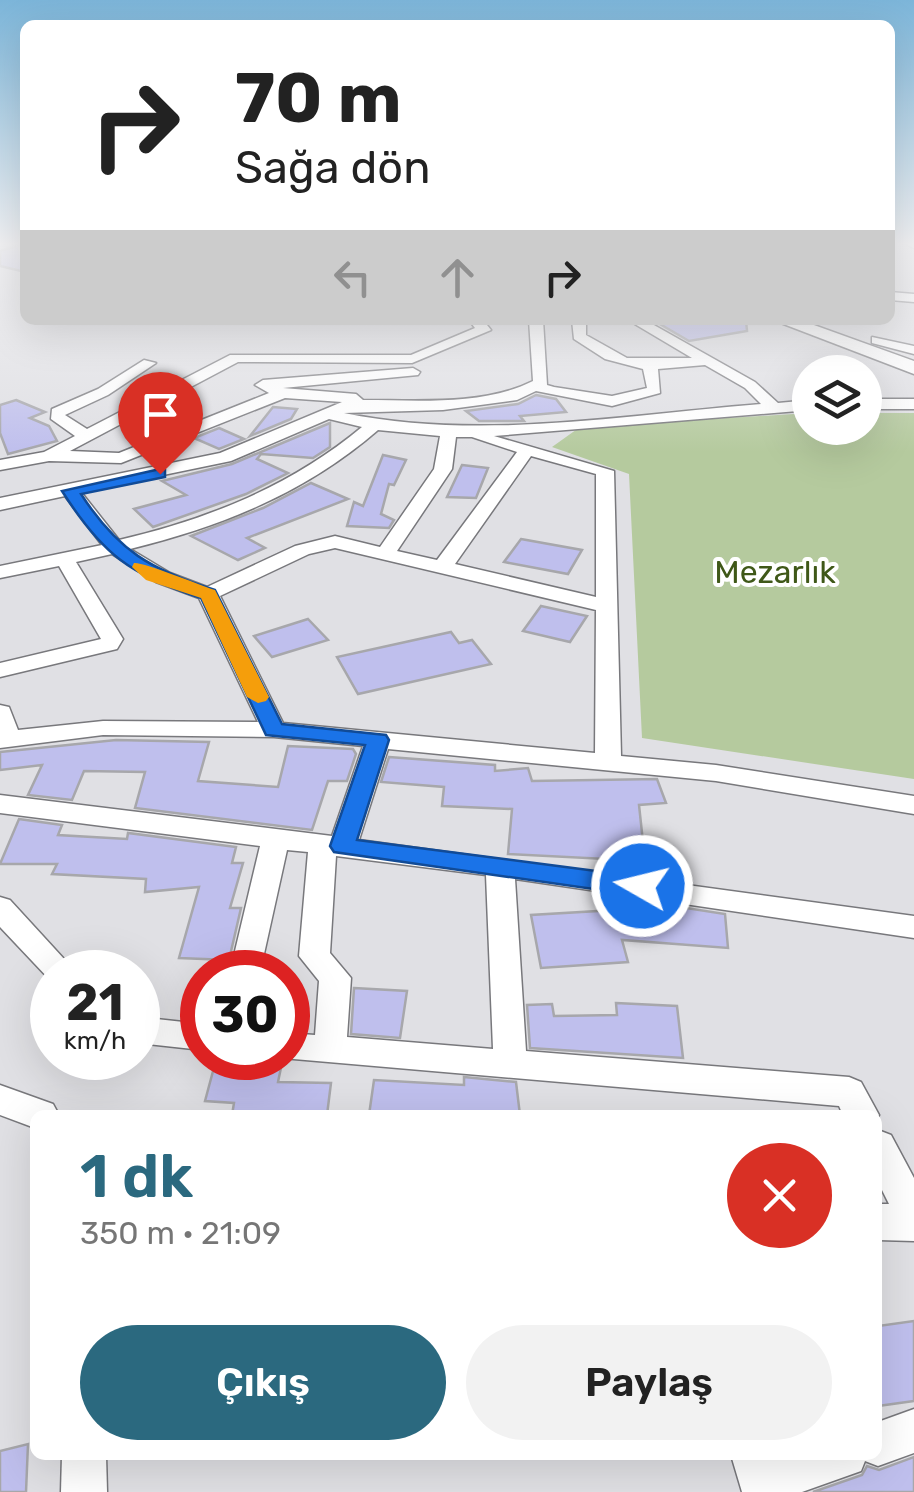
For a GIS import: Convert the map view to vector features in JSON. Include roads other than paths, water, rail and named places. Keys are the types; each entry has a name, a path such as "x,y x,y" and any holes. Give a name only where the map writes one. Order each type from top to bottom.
{"main road":[{"path":"796,325 914,368"}],"street":[{"path":"49,456 87,436 182,402 235,358 412,359 440,352 453,336 484,330 480,325"},
{"path":"0,504 225,457 348,405 444,406 517,395 541,384 536,325"},
{"path":"579,325 580,336 618,363 650,366 705,361"},
{"path":"642,325 750,385 772,406"},
{"path":"895,336 914,332"},
{"path":"877,340 914,350"},
{"path":"412,359 426,367 377,377 263,384 283,393 444,406"},
{"path":"87,436 57,416 58,412 103,392 148,363"},
{"path":"536,386 570,397 637,398 656,390 650,366"},
{"path":"0,465 49,456 120,458 283,393"},
{"path":"182,402 230,416"},
{"path":"882,404 914,404"},
{"path":"457,432 792,405"},
{"path":"325,414 375,424 457,432 605,471 608,762"},
{"path":"0,572 116,548 279,495 341,458 375,424"},
{"path":"386,554 443,469 457,432"},
{"path":"442,568 527,450"},
{"path":"70,491 94,528 152,576 208,594 302,550 335,542 606,606"},
{"path":"0,670 109,644 112,638 64,558"},
{"path":"208,594 274,730"},
{"path":"0,712 4,740 103,728 274,730 716,773 914,804"},
{"path":"330,1050 336,978 314,956 333,845 378,740"},
{"path":"0,804 500,866 914,926"},
{"path":"249,950 276,838"},
{"path":"500,866 510,1065"},
{"path":"0,908 40,950"},
{"path":"310,1048 849,1092 858,1110"},
{"path":"0,1100 30,1111"},
{"path":"882,1154 914,1219 882,1222"},
{"path":"882,1443 914,1432"},
{"path":"84,1460 84,1492"},
{"path":"760,1477 826,1460"}],"park label":[{"name":"Mezarlık","path":"775,572"}]}
